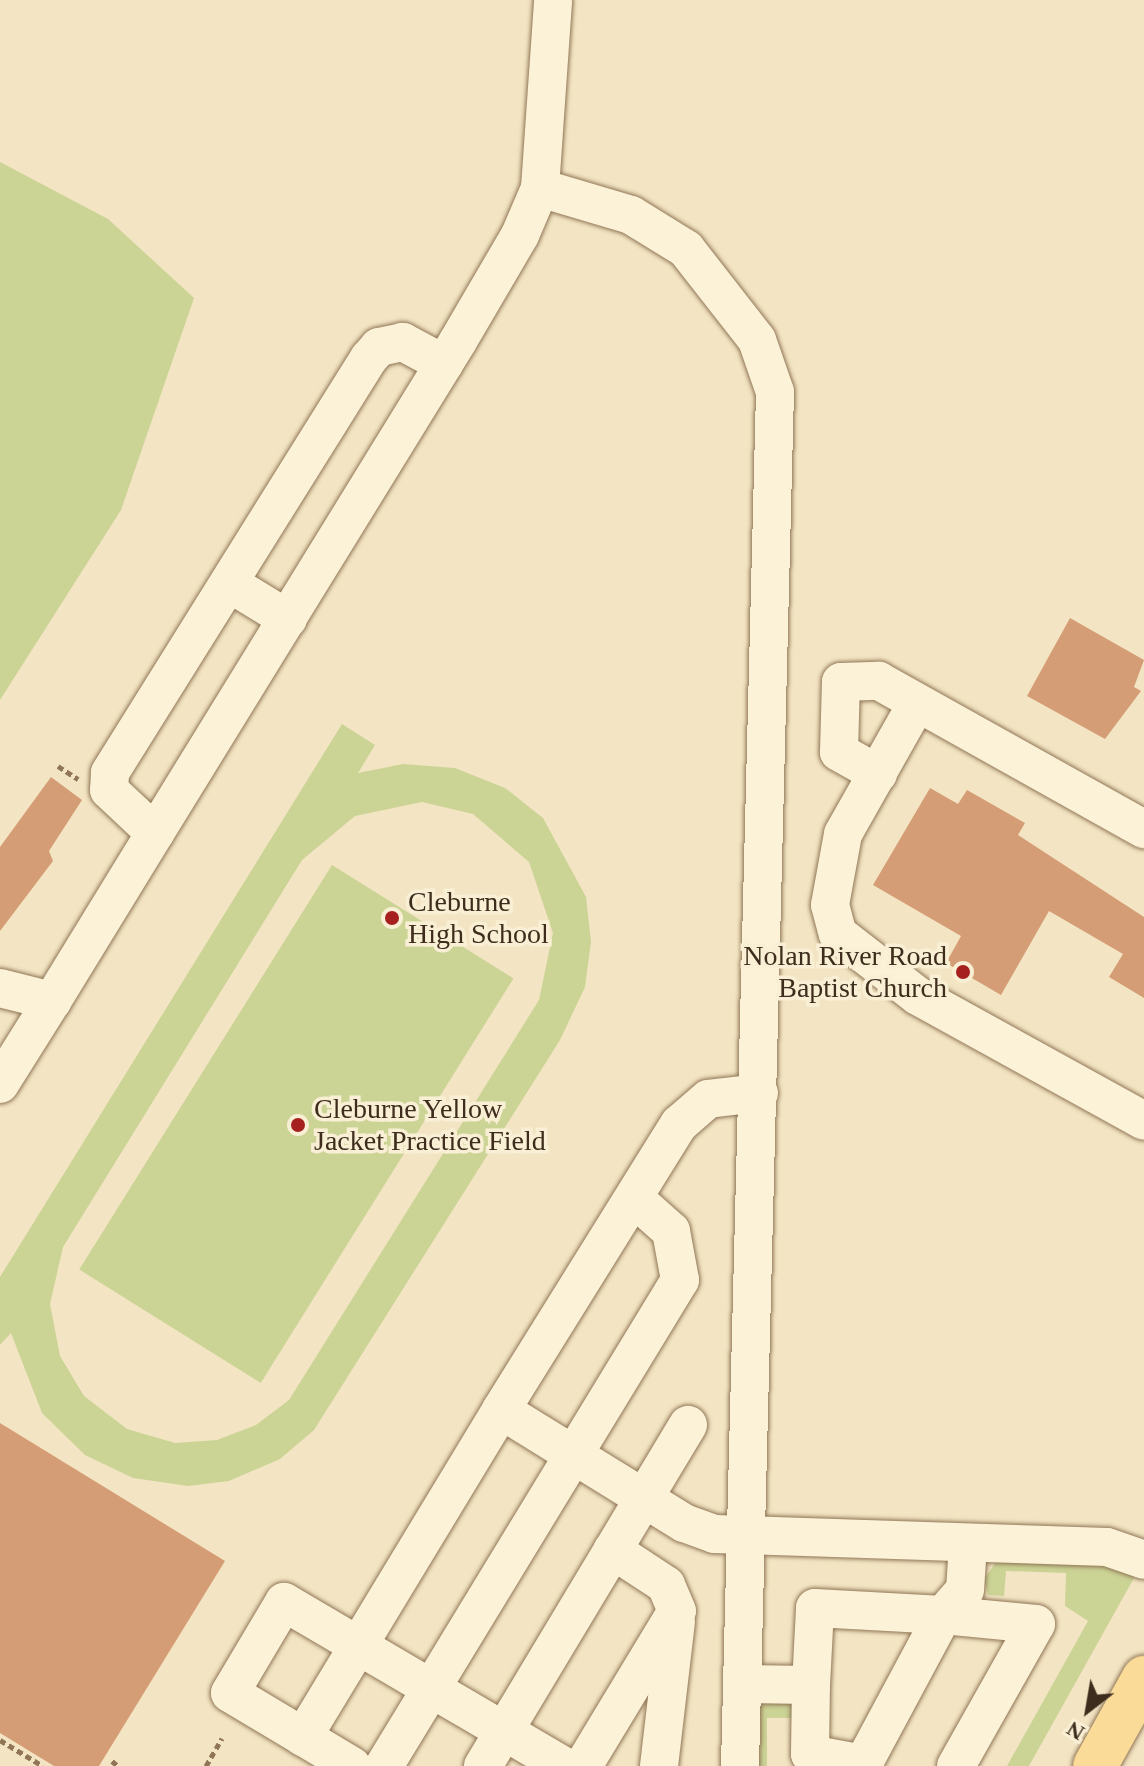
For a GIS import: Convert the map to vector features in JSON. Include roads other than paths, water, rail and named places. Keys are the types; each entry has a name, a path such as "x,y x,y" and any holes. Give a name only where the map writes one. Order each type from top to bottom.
{"main road":[{"path":"1095,1766 1143,1683"}],"lane":[{"path":"0,1084 444,364 540,188 553,0"},
{"path":"540,188 631,215 686,249 757,340 775,392 740,1766"},
{"path":"155,833 109,790 110,773 379,347 403,342 444,364"},
{"path":"229,583 288,619"},
{"path":"878,774 839,752 841,682 879,681 1144,829"},
{"path":"917,703 843,834 830,905 838,934 918,996 1144,1121"},
{"path":"0,988 52,1001"},
{"path":"303,1737 501,1410 693,1107 759,1093"},
{"path":"384,1766 680,1280 671,1231 634,1198"},
{"path":"501,1410 684,1523 747,1536 1107,1547 1144,1560"},
{"path":"483,1766 688,1425"},
{"path":"956,1766 1036,1624 943,1615 815,1608 810,1754 866,1765 943,1615 965,1590 968,1545"},
{"path":"613,1550 666,1585 677,1611 659,1766"},
{"path":"352,1766 230,1693 284,1602 563,1766"},
{"path":"583,1766 677,1611"},
{"path":"743,1684 811,1685"}],"place":[{"name":"Cleburne High School","path":"392,918"},
{"name":"Nolan River Road Baptist Church","path":"963,972"},
{"name":"Cleburne Yellow Jacket Practice Field","path":"298,1125"}]}
